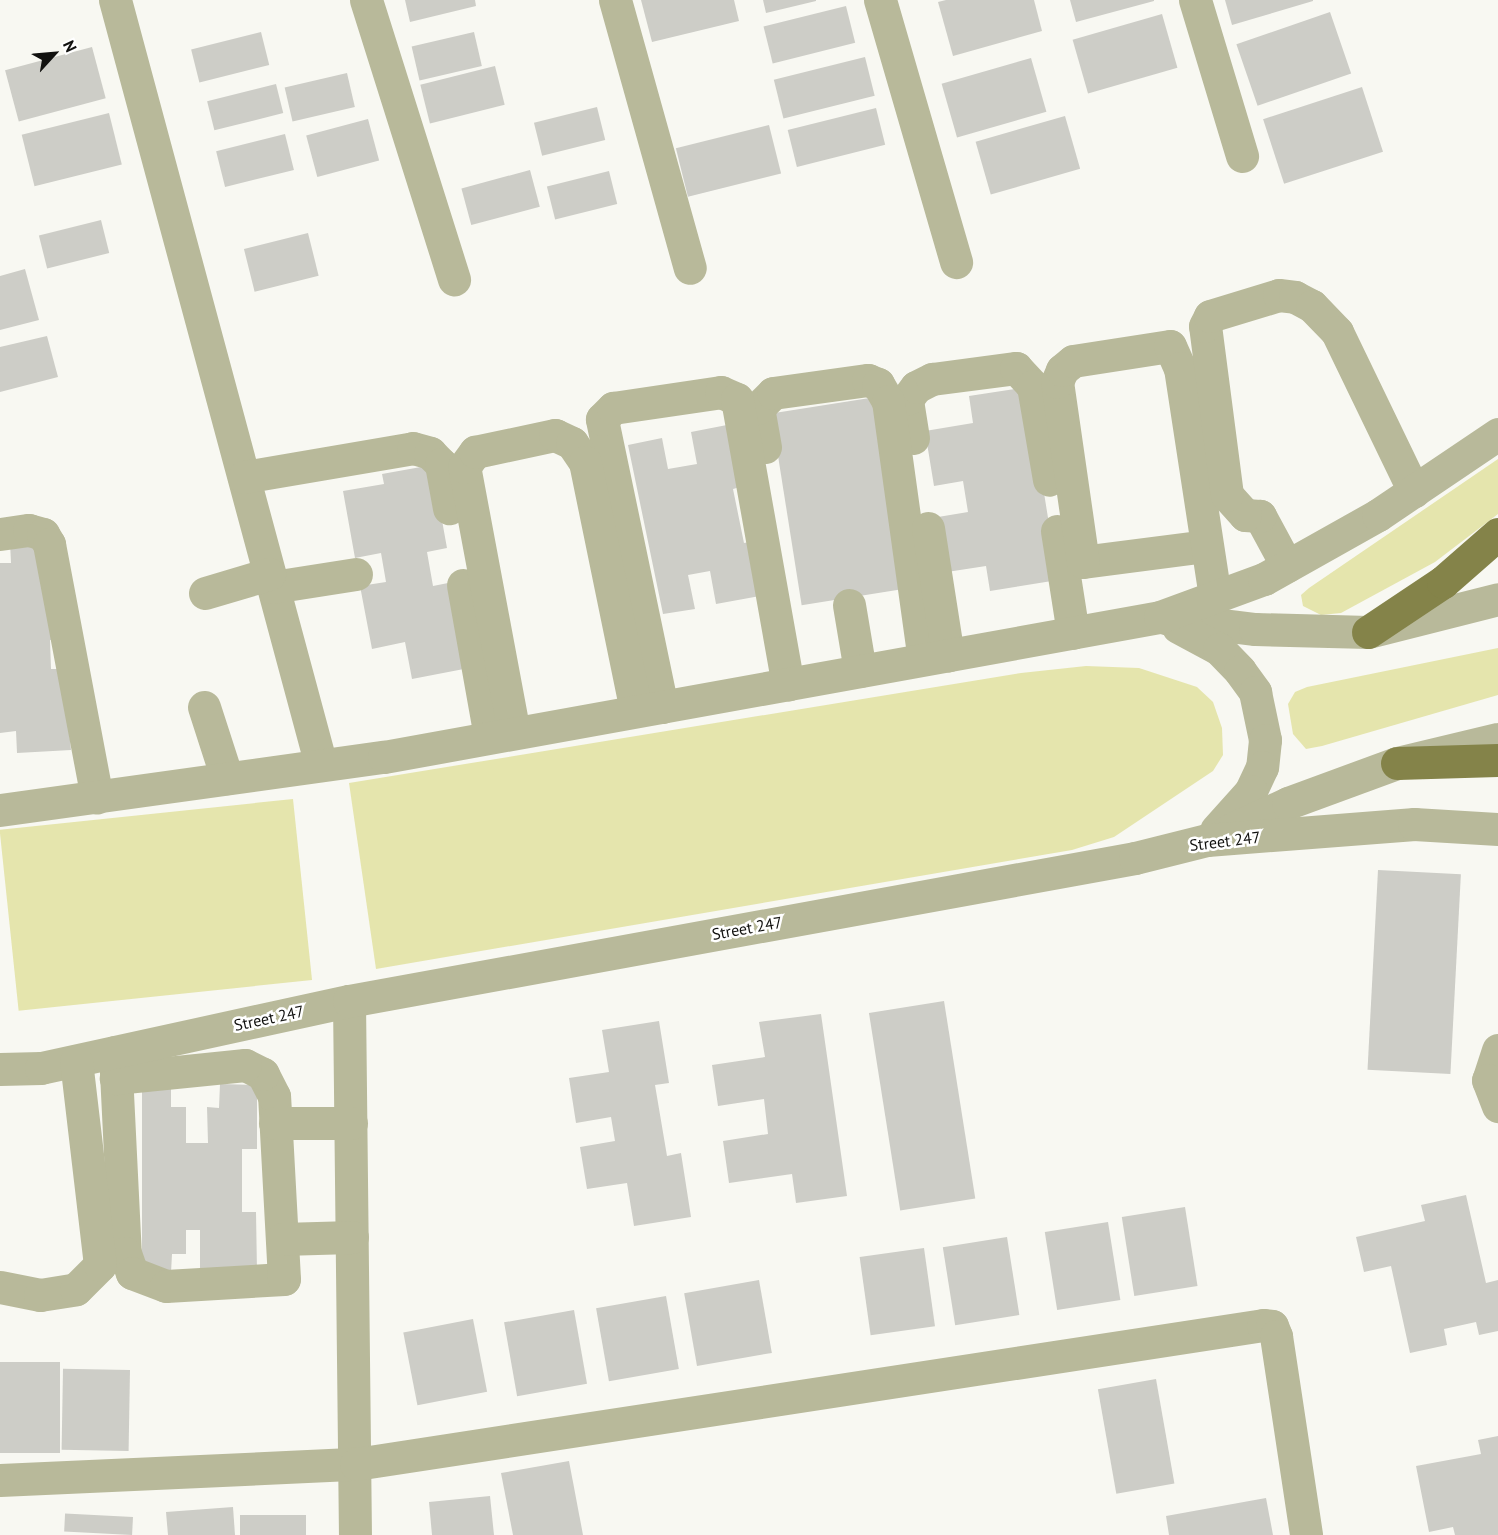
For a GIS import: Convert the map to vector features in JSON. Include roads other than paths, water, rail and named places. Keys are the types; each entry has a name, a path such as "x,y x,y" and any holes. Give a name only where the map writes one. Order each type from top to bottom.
{"main road":[{"path":"1368,632 1443,582 1498,534"},
{"path":"1398,763 1498,760"}],"street":[{"path":"115,0 321,765"},
{"path":"366,0 454,279"},
{"path":"615,0 690,268"},
{"path":"880,0 956,262"},
{"path":"1195,0 1242,156"},
{"path":"1287,566 1260,516 1245,515 1227,495 1205,326 1210,316 1279,295 1295,297 1312,306 1337,332 1414,491"},
{"path":"1206,546 1083,562 1057,382 1062,369 1073,361 1170,346 1180,368 1215,597"},
{"path":"936,657 907,399 916,387 932,380 1016,368 1033,386 1073,633"},
{"path":"796,682 758,408 772,393 868,380 878,384 888,401 936,657"},
{"path":"649,709 602,418 613,408 721,392 737,399 796,682"},
{"path":"0,810 321,765 502,735 1160,617 1215,597 1287,566 1414,491 1498,434"},
{"path":"502,735 464,467 475,452 555,435 572,443 585,462 649,709"},
{"path":"244,477 413,448 430,453 441,464 502,735"},
{"path":"0,534 29,530 43,534 49,544 96,797"},
{"path":"205,593 271,580 356,574"},
{"path":"1160,617 1255,630 1368,632 1498,599"},
{"path":"849,605 860,671"},
{"path":"1160,617 1219,649 1255,692 1265,740 1262,767 1251,791 1207,840"},
{"path":"204,707 226,778"},
{"path":"1207,840 1288,803 1398,763 1498,739"},
{"name":"Street 247","path":"0,1069 41,1068 76,1061 116,1065 349,1001 1135,858 1207,840 1414,824 1498,829"},
{"path":"349,1001 355,1535"},
{"path":"1498,1050 1488,1080 1498,1106"},
{"path":"0,1287 40,1295 76,1289 99,1265 76,1061"},
{"path":"116,1065 245,1065 263,1074 274,1096 275,1123 284,1279 166,1286 132,1273 125,1252 116,1065"},
{"path":"275,1123 351,1123"},
{"path":"282,1239 352,1237"},
{"path":"0,1480 356,1464 1272,1326 1306,1535"}]}
